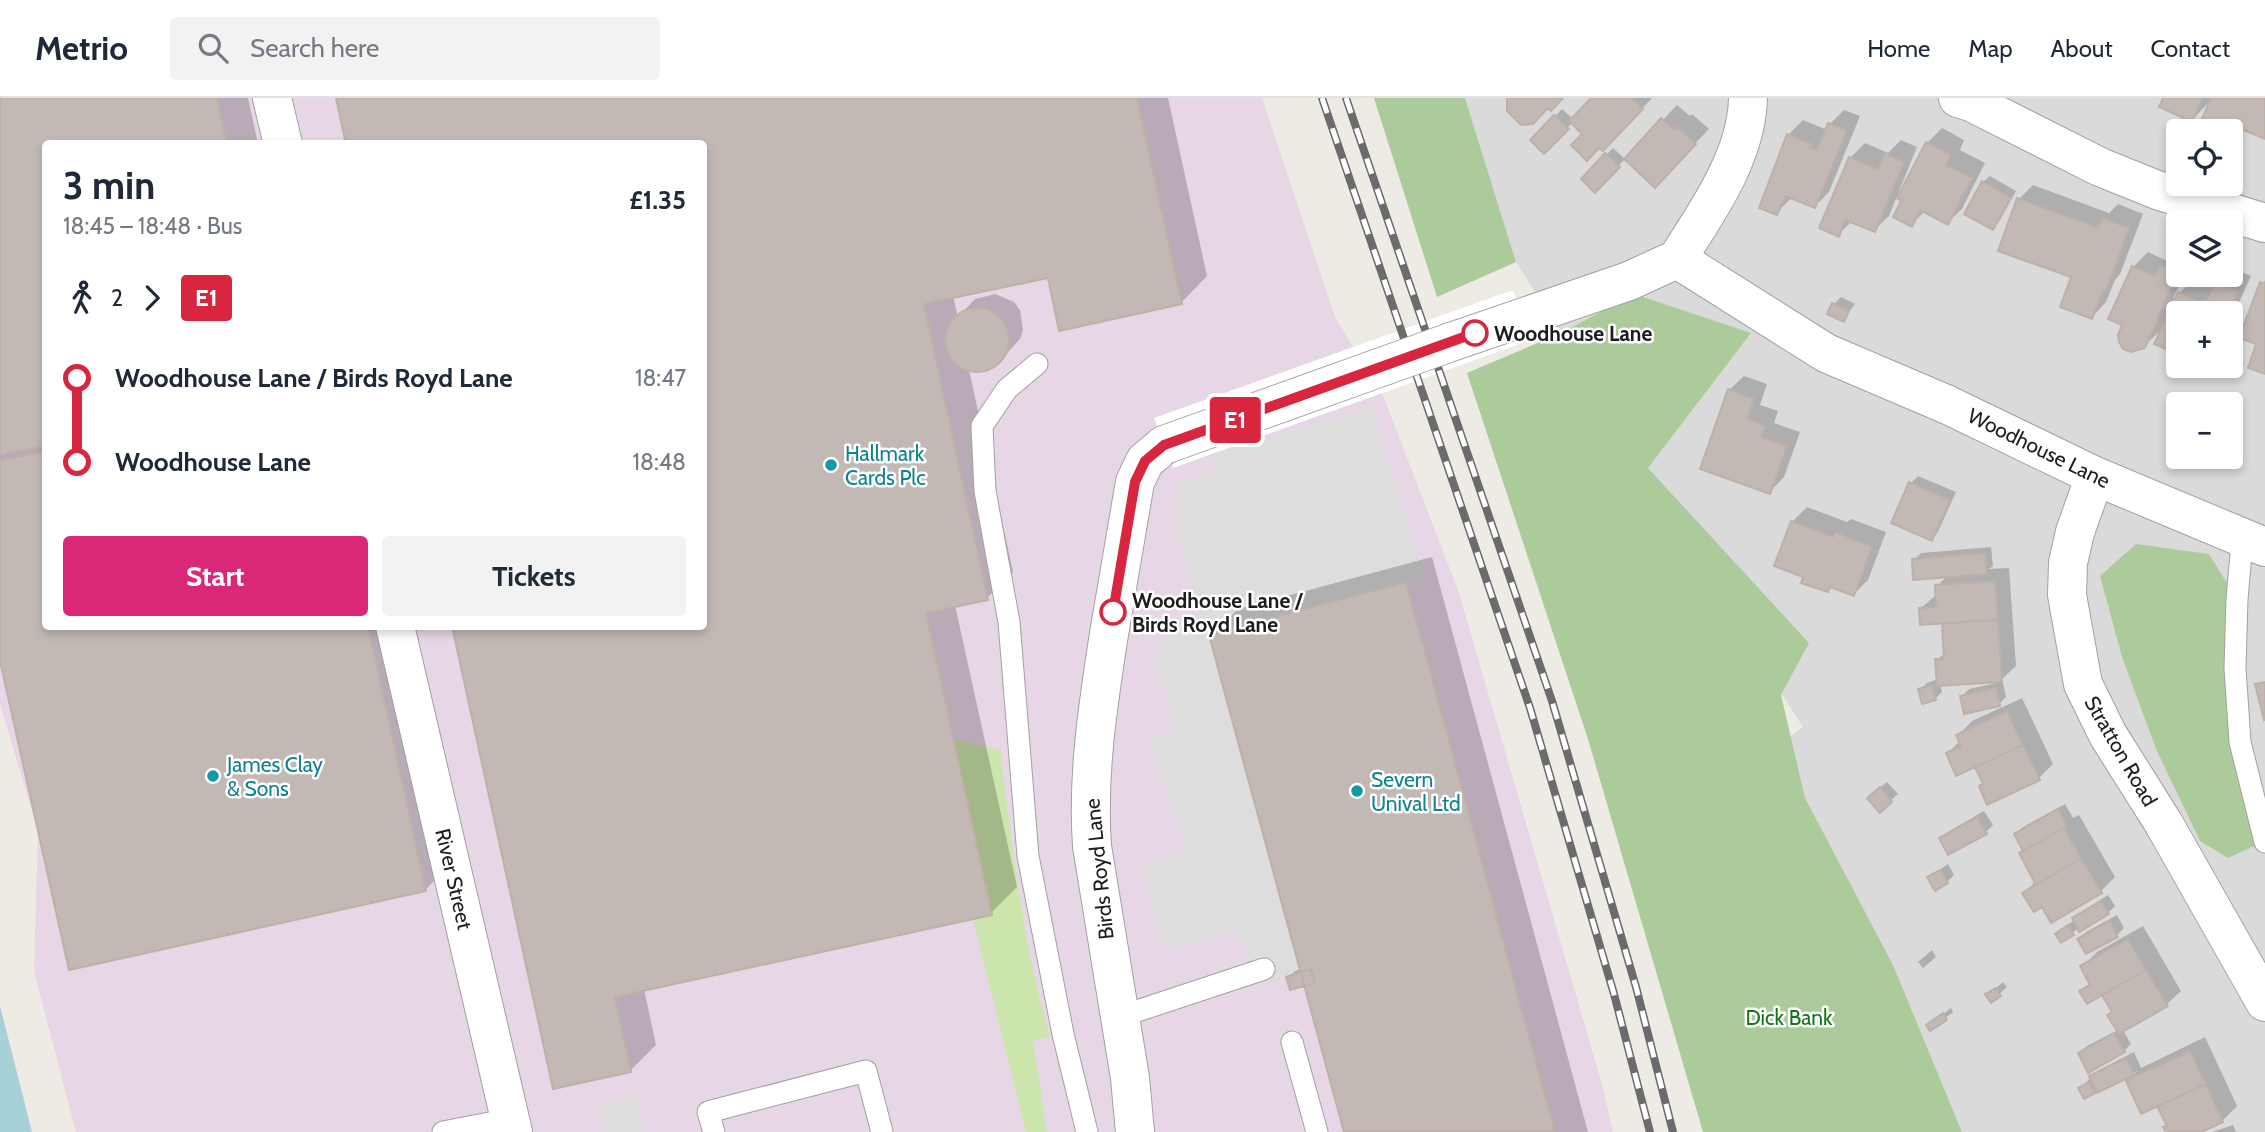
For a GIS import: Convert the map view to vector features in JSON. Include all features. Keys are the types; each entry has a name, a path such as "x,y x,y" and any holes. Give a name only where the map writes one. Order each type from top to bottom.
{"street":[{"path":"272,98 282,140"},
{"path":"1677,259 1712,205 1737,150 1747,124 1748,98"},
{"path":"1958,98 2100,167 2169,194 2265,223"},
{"name":"Birds Royd Lane","path":"1135,1132 1130,1077 1092,846 1090,797 1100,692 1135,482 1145,461 1164,445 1629,281 1677,259"},
{"name":"Woodhouse Lane","path":"1677,259 1826,353 1948,405 2095,476 2255,544"},
{"name":"Stratton Road","path":"2095,476 2075,532 2068,563 2067,595 2083,684 2108,734 2164,824 2265,1002"},
{"name":"River Street","path":"396,630 512,1126"}],"lane":[{"path":"1037,364 1007,389 982,426 985,491 1009,622 1028,856 1063,1034 1087,1132"},
{"path":"2255,544 2241,554 2235,668 2240,742 2265,842"},
{"path":"1119,1017 1265,969"},
{"path":"1292,1042 1317,1132"},
{"path":"714,1132 709,1112 866,1071 882,1132"},
{"path":"443,1132 512,1126"}],"shaded area":[{"path":"0,98 1262,98 1335,317 1384,398 1459,593 1603,1088 1613,1132 76,1132 34,971 38,831 0,704"},
{"path":"1465,98 2265,98 2265,1132 1962,1132 1893,966 1738,775 1803,727 1714,591 1648,468 1634,294 1561,333 1516,262"},
{"path":"1373,408 1424,577 1210,635 1294,948 1311,969 1255,986 1239,930 1166,951 1142,865 1189,850 1147,737 1166,732 1175,726 1154,658 1172,620 1203,612 1177,536 1178,482 1218,470 1214,454"},
{"path":"637,1095 645,1132 605,1132 598,1105"}],"green space":[{"path":"1374,98 1465,98 1516,262 1437,297"},
{"name":"Dick Bank","path":"1634,294 1751,333 1648,468 1809,643 1781,695 1805,798 1893,965 1962,1132 1703,1132 1588,739 1467,373 1561,333"},
{"path":"2136,544 2209,554 2237,599 2259,844 2228,858 2200,841 2156,749 2122,657 2100,576"},
{"path":"953,739 1000,750 1025,930 1050,1037 1033,1040 1047,1132 1026,1132 973,919 992,914"}],"water":[{"path":"0,1006 32,1132 0,1132"}],"pier":[{"path":"1513,290 1531,340 1173,468 1154,418"}],"building":[{"path":"0,98 217,98 226,140 42,140 42,447 0,455"},
{"name":"Hallmark Cards Plc","path":"336,98 1137,98 1182,304 1059,331 1048,278 924,304 988,600 926,613 992,915 615,997 631,1072 553,1089 453,630 707,630 707,140 345,140"},
{"path":"1507,98 1563,98 1551,111 1548,108 1533,124 1521,125 1507,111"},
{"path":"1591,98 1632,98 1643,109 1603,151 1599,148 1587,161 1571,145 1582,134 1569,121"},
{"path":"2163,98 2202,98 2193,119 2185,119 2159,107"},
{"path":"2211,98 2265,98 2265,139 2243,130 2243,119 2202,119"},
{"path":"1554,115 1569,129 1544,154 1530,140"},
{"path":"1661,118 1674,130 1677,127 1696,144 1655,188 1624,159"},
{"path":"1828,123 1847,131 1815,208 1785,196 1777,215 1759,208 1787,134 1812,144 1810,147 1817,150"},
{"path":"1926,142 1951,155 1946,165 1972,178 1948,225 1920,210 1912,227 1893,217 1901,201 1897,198"},
{"path":"1605,153 1620,167 1595,193 1581,179"},
{"path":"1885,153 1904,162 1875,232 1845,220 1839,237 1819,228 1849,157 1878,169"},
{"path":"1982,181 2011,198 1993,230 1964,214"},
{"path":"2017,198 2098,228 2102,218 2129,228 2106,291 2103,290 2092,319 2060,307 2071,277 1998,251"},
{"path":"2160,265 2166,267 2166,287 2171,287 2145,348 2131,352 2123,349 2118,335 2122,325 2108,319 2132,266 2155,276"},
{"path":"2260,282 2265,284 2265,374 2248,368 2256,344 2243,339 2243,327"},
{"path":"2213,287 2229,287 2238,291 2233,301 2206,301"},
{"path":"2178,292 2198,301 2174,301"},
{"path":"1832,303 1849,311 1844,322 1827,314"},
{"path":"971,308 983,308 1000,317 1007,328 1007,352 1000,363 983,372 971,372 959,367 950,358 945,346 945,334 950,322 959,313"},
{"path":"2166,318 2166,349 2154,344"},
{"path":"1728,389 1754,399 1747,419 1765,426 1761,437 1787,446 1770,494 1700,469"},
{"name":"James Clay & Sons","path":"42,452 42,630 369,630 426,891 69,970 0,661 0,461"},
{"path":"1909,482 1950,500 1932,541 1891,523"},
{"path":"1791,521 1833,537 1835,532 1872,547 1854,596 1830,587 1828,592 1801,583 1803,577 1774,566"},
{"path":"1985,553 1987,574 1913,580 1912,559"},
{"path":"1995,581 1998,620 1920,625 1919,608 1936,607 1935,585"},
{"name":"Severn Unival Ltd","path":"1406,582 1555,1132 1344,1132 1209,635"},
{"path":"1998,620 2002,682 1937,686 1935,659 1944,659 1942,623"},
{"path":"2265,682 2265,719 2264,720 2255,684"},
{"path":"1932,685 1936,700 1922,704 1918,689"},
{"path":"1996,688 2000,706 1964,714 1960,696"},
{"path":"2007,711 2023,745 1956,776 1946,753 1961,746 1956,735"},
{"path":"2023,745 2040,780 1987,805 1979,786 1983,784 1975,767"},
{"path":"1880,787 1892,802 1880,813 1867,798"},
{"path":"2058,809 2067,826 2023,851 2014,834"},
{"path":"1977,817 1987,834 1948,855 1939,838"},
{"path":"2064,828 2081,858 2036,885 2019,853"},
{"path":"2081,858 2102,893 2051,923 2042,907 2034,912 2022,893"},
{"path":"1940,870 1948,883 1935,891 1927,877"},
{"path":"2101,901 2109,914 2079,932 2072,918"},
{"path":"2110,921 2118,937 2086,954 2077,939"},
{"path":"2068,925 2074,935 2061,943 2055,934"},
{"path":"2128,939 2146,970 2087,1004 2079,991 2090,985 2080,966"},
{"path":"1311,969 1315,983 1290,990 1286,977"},
{"path":"2146,970 2168,1006 2119,1034 2107,1015 2112,1012 2102,995"},
{"path":"1996,988 2001,996 1991,1003 1985,994"},
{"path":"1943,1013 1947,1020 1930,1031 1926,1025"},
{"path":"2114,1033 2125,1052 2088,1073 2078,1053"},
{"path":"2190,1051 2206,1084 2141,1114 2126,1081"},
{"path":"2126,1058 2134,1075 2097,1093 2089,1076"},
{"path":"2089,1082 2095,1093 2084,1099 2078,1088"},
{"path":"2206,1084 2223,1122 2202,1132 2166,1132 2163,1127 2167,1126 2157,1106"}],"railway":[{"path":"1322,98 1530,708 1614,994 1650,1132"},
{"path":"1346,98 1552,701 1636,987 1673,1132"}],"bus line":[{"name":"E1","path":"1113,612 1135,482 1145,461 1154,452 1164,445 1475,333"}],"place":[{"name":"Woodhouse Lane","path":"1475,333"},
{"name":"Hallmark Cards Plc","path":"831,465"},
{"name":"Woodhouse Lane / Birds Royd Lane","path":"1113,612"},
{"name":"James Clay & Sons","path":"213,776"},
{"name":"Severn Unival Ltd","path":"1357,791"}]}
